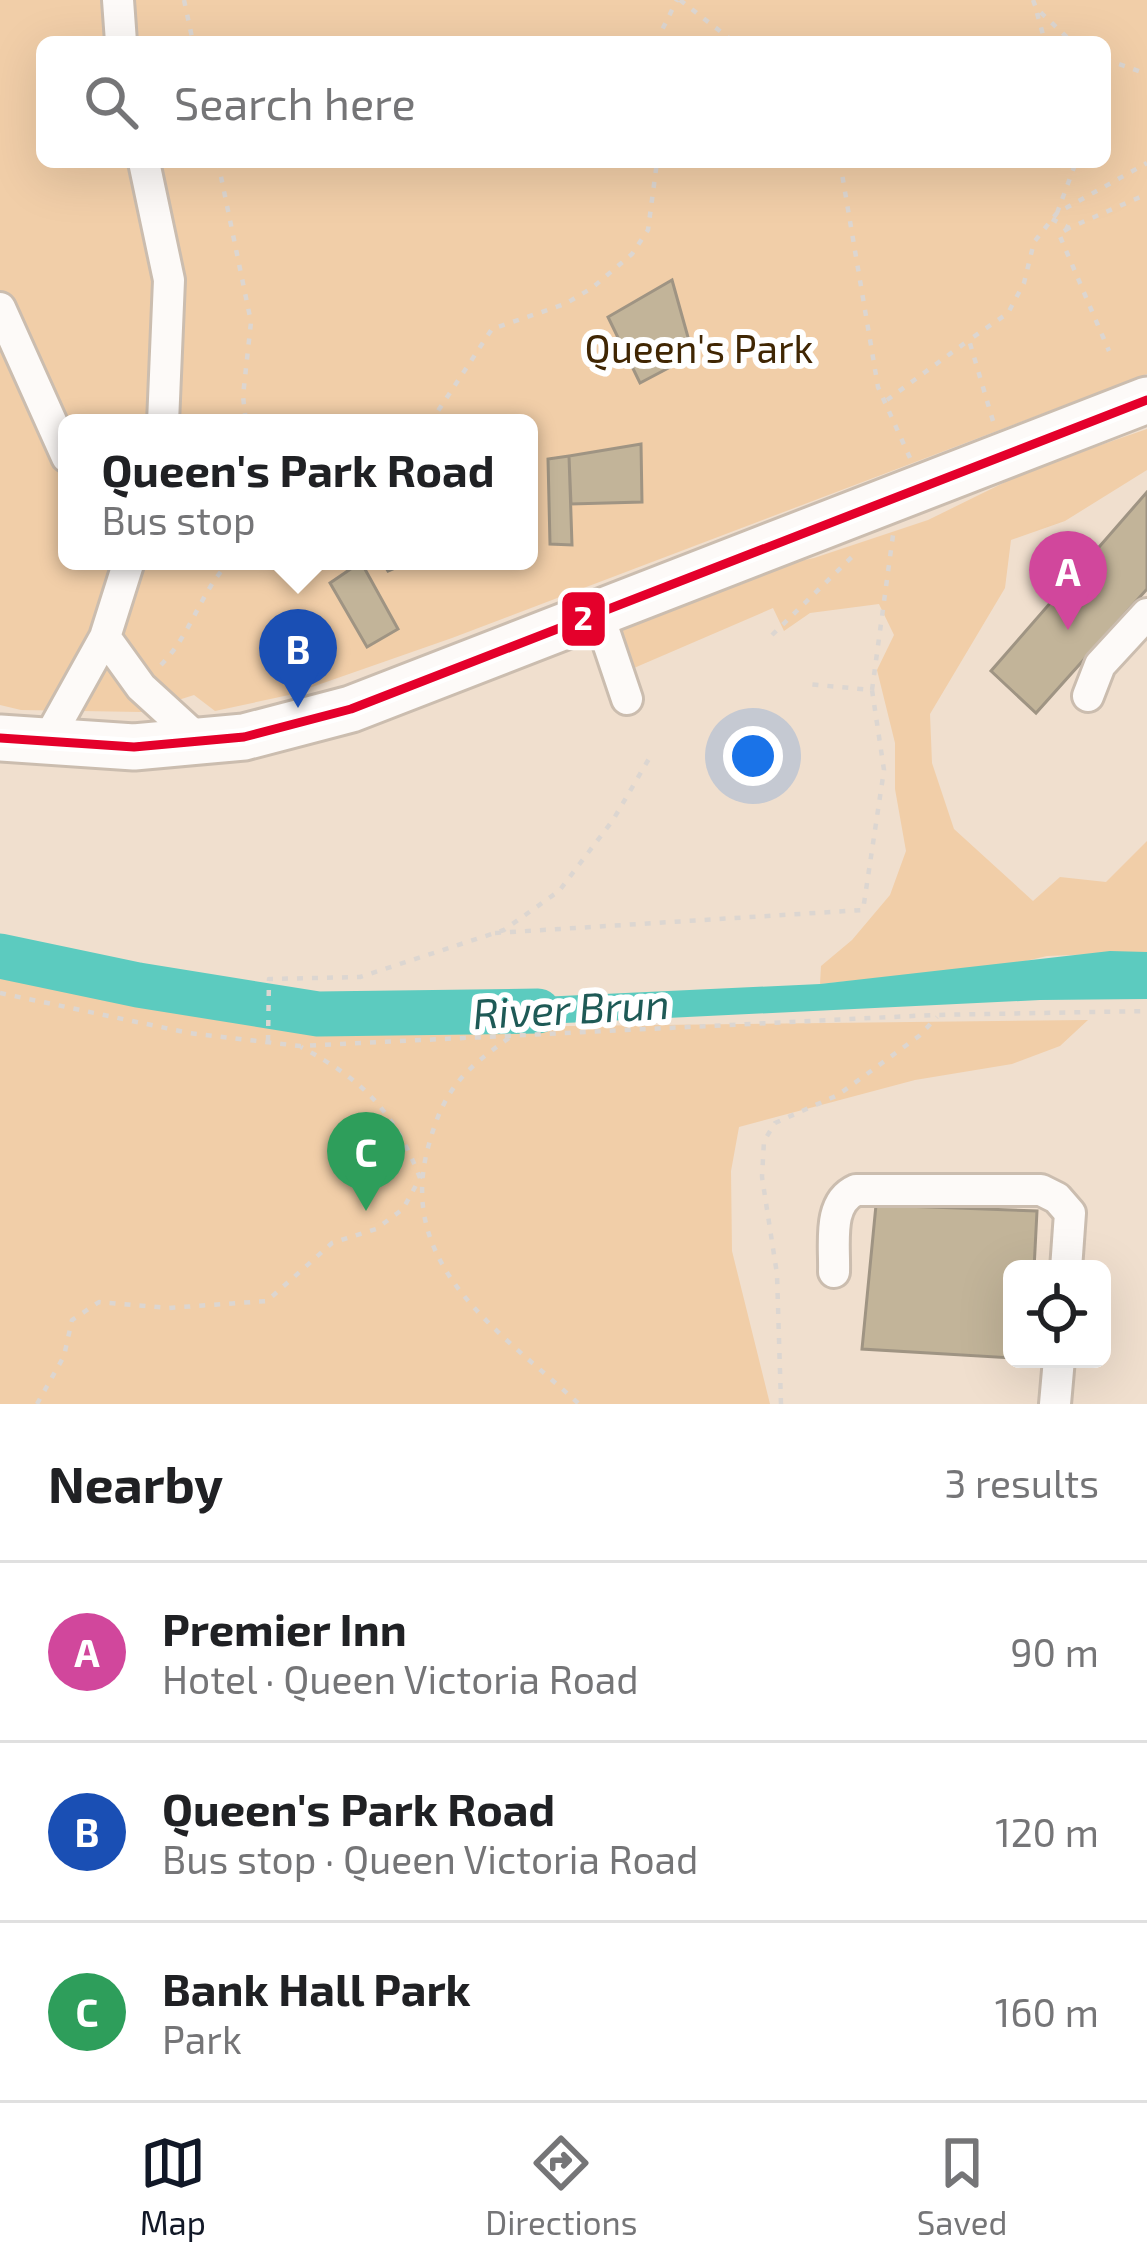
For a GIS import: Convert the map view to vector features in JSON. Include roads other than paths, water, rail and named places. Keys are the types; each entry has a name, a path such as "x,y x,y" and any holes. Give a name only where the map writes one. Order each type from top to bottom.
{"highway":[{"path":"0,738 134,747 244,736 351,709 1147,400"}],"street":[{"path":"118,0 121,36"},
{"path":"144,168 169,280 163,414"},
{"path":"0,308 58,437"},
{"path":"46,743 105,637 126,570"},
{"path":"598,613 627,699"},
{"path":"1088,697 1100,665 1147,614"},
{"path":"105,637 140,687 199,740"},
{"path":"834,1272 836,1206 856,1190 1040,1190 1057,1198 1070,1213 1067,1260"},
{"path":"1055,1404 1057,1368"}],"water":[{"path":"1110,951 1147,952 1147,999 480,1027 478,1000 820,984"}],"waterway":[{"name":"River Brun","path":"0,956 138,985 318,1014 538,1011"}],"place":[{"name":"Premier Inn","path":"1068,630"},
{"name":"Queen's Park Road","path":"298,708"},
{"name":"Bank Hall Park","path":"366,1211"}],"park label":[{"name":"Queen's Park","path":"699,347"}]}
